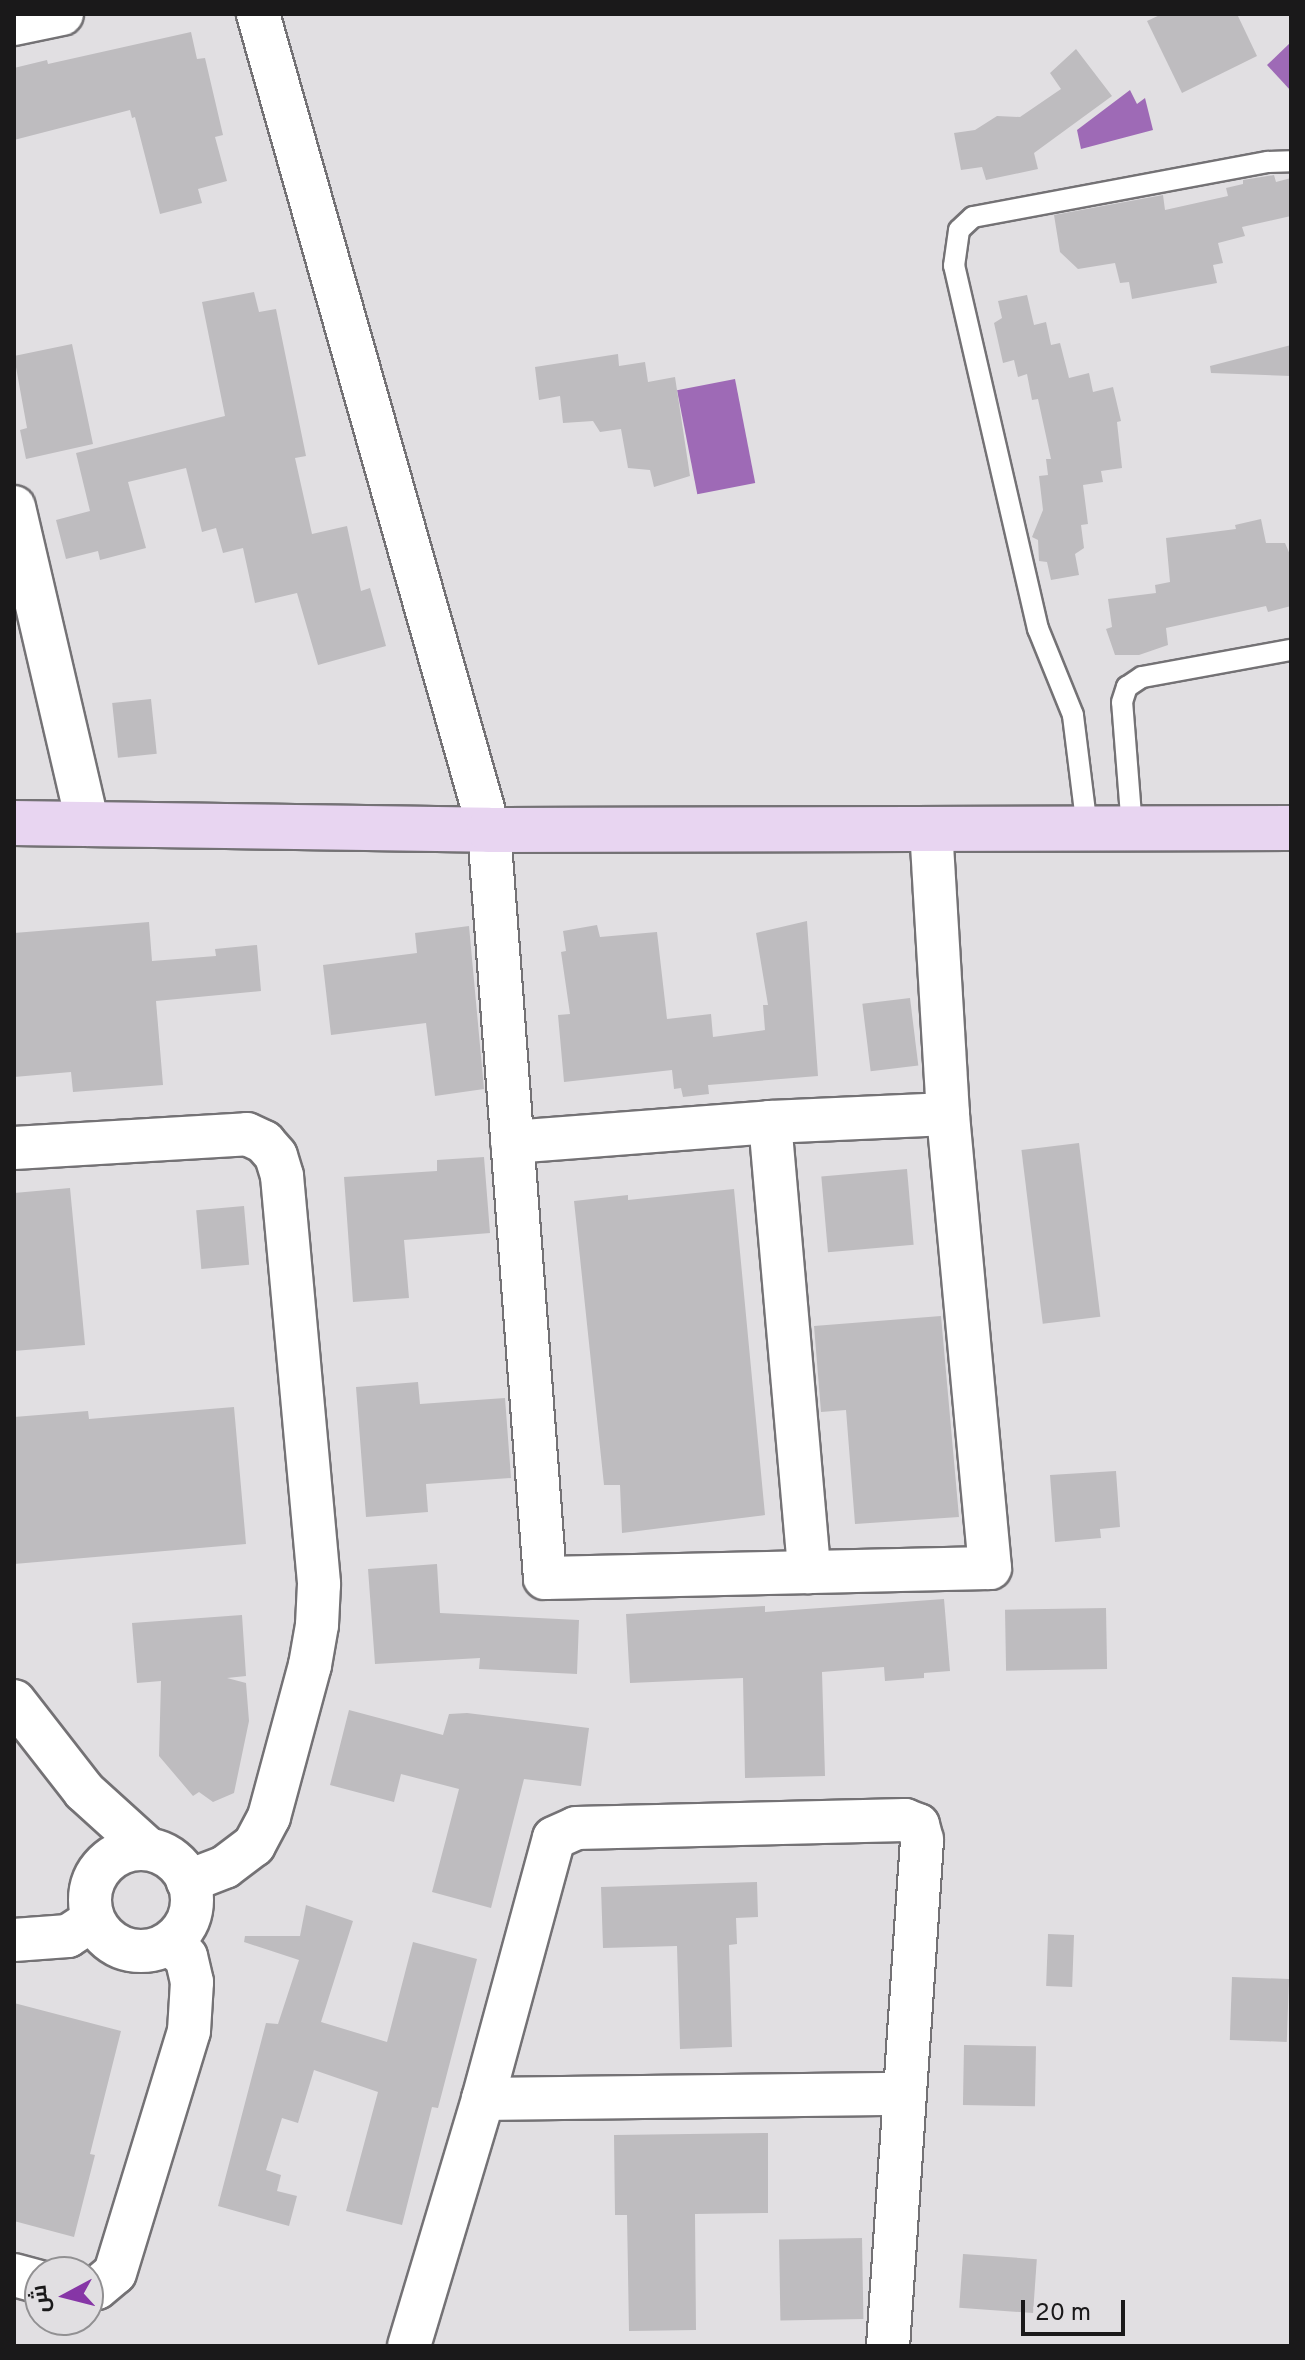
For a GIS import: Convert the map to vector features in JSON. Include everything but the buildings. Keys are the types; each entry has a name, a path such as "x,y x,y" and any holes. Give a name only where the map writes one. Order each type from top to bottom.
{"street":[{"path":"14,24 62,14"},
{"path":"258,14 489,830 545,1578 990,1568 948,1114 931,829"},
{"path":"14,507 88,824"},
{"path":"14,823 489,830 1291,828"},
{"path":"512,1142 770,1122 948,1114"},
{"path":"770,1122 809,1572"},
{"path":"14,1148 247,1134 264,1142 276,1156 282,1176 319,1584 317,1625 310,1665 269,1817 254,1845 225,1867 188,1881"},
{"path":"14,1701 84,1791 148,1849 172,1860 188,1881 192,1899 190,1916 181,1932 168,1944 152,1951 116,1946 102,1935 93,1920 89,1902 91,1884 113,1856 130,1850 148,1849"},
{"path":"409,2346 483,2099 549,1844 558,1834 576,1828 905,1820 918,1825 922,1840 888,2346"},
{"path":"14,1940 68,1936 93,1920"},
{"path":"104,2282 115,2273 189,2031 192,1982 186,1957 168,1944"},
{"path":"483,2099 903,2094"}],"lane":[{"path":"1087,828 1073,715 1038,629 954,266 959,230 973,217 1268,162 1291,161"},
{"path":"1132,828 1122,702 1127,687 1142,677 1291,650"}],"shaded area":[{"path":"1291,42 1291,91 1267,65"},
{"path":"1130,90 1137,104 1145,98 1153,130 1081,149 1077,130"},
{"path":"735,379 755,483 697,494 677,390"}]}
